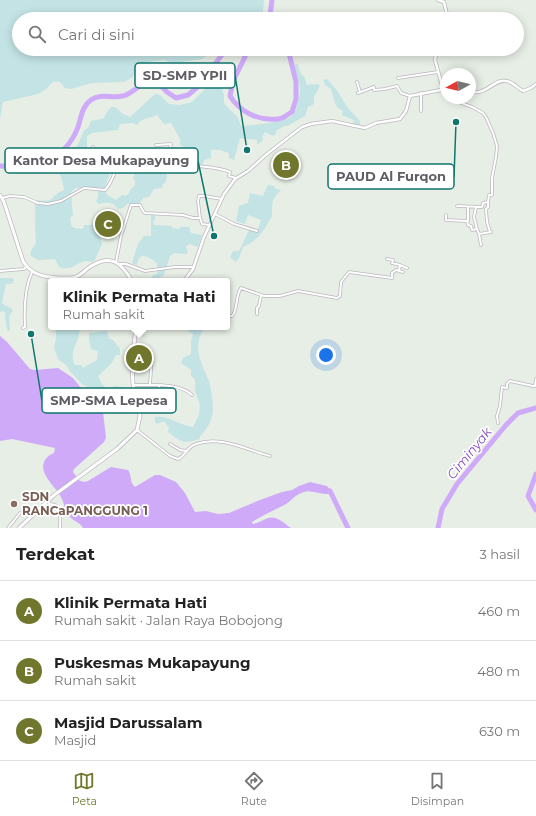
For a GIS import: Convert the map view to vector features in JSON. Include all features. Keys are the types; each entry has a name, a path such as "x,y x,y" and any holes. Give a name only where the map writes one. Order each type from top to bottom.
{"main road":[{"path":"1,197 23,261 26,267 32,272 42,276 70,278 77,276 101,261 108,261 120,264 130,278"},
{"path":"19,528 53,496 78,476 117,449 137,430 140,416 133,385 132,363 136,330"}],"street":[{"path":"438,0 444,2 446,12"},
{"path":"436,56 440,77"},
{"path":"398,78 438,72"},
{"path":"476,92 482,92 498,82 504,81 508,81 523,91 536,84"},
{"path":"357,82 359,92 374,87 374,90 381,90 397,86 401,93 410,96 440,90"},
{"path":"421,93 421,111"},
{"path":"187,278 191,274 194,267 209,225 232,180 248,171 302,127 332,121 365,128 376,123 400,119 406,112 410,96"},
{"path":"464,104 485,115 495,139 496,154 492,178 492,195 489,195 488,207 486,209 487,222 490,232 479,234"},
{"path":"156,144 170,144 168,157 180,162 180,164 223,169 230,172 229,176 236,178"},
{"path":"1,197 24,197 38,203 48,204 61,201 84,188 105,190 115,171 116,161 112,156 92,156 91,153 93,147"},
{"path":"209,225 202,224 198,201 199,196 222,199"},
{"path":"457,206 482,207 483,203 488,202"},
{"path":"116,262 131,204 140,205 145,213 183,215 193,218 200,218"},
{"path":"468,206 468,225 471,226 472,230 477,229"},
{"path":"476,207 474,217 481,245"},
{"path":"215,214 234,224 257,230"},
{"path":"446,215 446,220 467,221"},
{"path":"387,259 393,260 392,263 407,268"},
{"path":"120,264 126,264 145,271 175,267 194,267"},
{"path":"399,270 400,265"},
{"path":"0,271 20,270 26,267"},
{"path":"230,316 235,314 236,302 240,288 261,296 280,296 298,291 337,298 340,296 341,282 349,272 392,278 392,273 399,270 403,272"},
{"path":"23,328 25,326 24,313 26,294 32,272"},
{"path":"257,314 257,308 259,306 261,296"},
{"path":"150,384 152,356"},
{"path":"498,423 497,416 500,406 502,387 507,388 507,384 510,381 535,386 536,379"},
{"path":"133,385 150,384 175,387 192,395"},
{"path":"159,385 159,402"},
{"path":"137,430 174,458 178,459 182,458 192,445 201,442 220,441 270,456"},
{"path":"170,444 180,450 186,451"},
{"path":"47,501 50,504 55,504 60,511 60,528"},
{"path":"8,528 20,513"}],"shaded area":[{"path":"0,0 264,0 262,12 12,12 12,56 206,56 202,59 174,63 163,60 148,62 131,78 124,82 92,83 71,89 65,88 60,82 54,81 45,90 38,94 3,102 0,119"},
{"path":"296,63 301,75 304,76 307,85 318,84 320,86 314,97 314,104 308,107 305,116 276,131 276,134 273,136 265,132 262,137 263,140 257,145 257,140 240,138 234,160 229,158 229,153 220,150 211,150 211,158 204,160 203,164 194,169 195,152 180,145 180,139 171,123 164,124 157,115 143,119 137,125 132,123 120,124 118,130 92,133 87,136 87,151 82,153 82,159 102,159 114,161 104,189 110,197 116,200 122,195 126,196 135,185 135,180 133,179 135,171 130,168 135,156 138,154 152,153 152,169 165,173 167,175 166,182 163,184 162,188 154,189 149,197 143,198 140,203 127,204 123,208 118,209 112,204 99,204 96,201 98,198 98,189 76,188 71,192 73,216 70,217 71,225 74,228 83,229 84,225 94,225 99,220 101,221 100,234 102,244 95,260 92,262 83,262 73,267 64,268 59,267 55,259 38,260 31,256 30,254 36,243 35,200 50,200 59,192 64,190 58,168 58,160 68,156 76,148 84,130 88,128 91,121 103,118 111,107 115,107 123,114 130,117 155,94 160,95 169,104 180,105 192,102 209,85 221,86 224,95 224,103 237,116 241,126 282,120 294,114 298,103 300,90 294,66"},
{"path":"327,79 336,89 348,108 360,121 360,125 353,124 354,120 342,115 343,111 336,106 331,89 325,85 323,80"},
{"path":"268,185 274,186 276,189 281,190 277,194 272,204 272,217 257,238 243,247 236,262 230,257 233,251 239,251 249,230 257,232 261,220 248,215 245,224 236,221 239,206 248,203 250,193 263,196"},
{"path":"155,214 155,220 153,221 154,225 172,226 172,228 179,229 180,227 189,227 191,233 202,235 198,247 189,244 186,247 188,253 174,253 170,256 164,275 160,278 152,278 153,275 157,274 157,263 150,258 142,256 137,265 132,263 138,244 144,236 151,236 151,215"},
{"path":"0,278 12,278 14,280 12,284 6,284 2,302 13,311 9,316 10,330 8,331 5,312 0,312"},
{"path":"56,330 79,330 79,337 74,350 73,360 75,365 81,365 83,368 97,360 98,351 91,349 89,333 107,331 109,338 114,341 120,349 120,355 116,355 111,364 98,376 100,381 107,389 112,391 114,386 125,388 122,397 111,405 100,393 82,384 66,365 58,359 54,347"},
{"path":"187,330 203,330 198,347 202,366 210,383 213,410 211,420 205,431 200,436 200,439 190,442 183,442 168,432 169,428 164,421 157,424 155,422 155,417 164,417 193,427 199,415 200,405 195,391 195,379 191,376 191,370 181,363 183,358 191,354 191,341 193,334"},
{"path":"0,336 30,369 58,368 73,378 81,388 88,389 100,403 103,412 106,438 104,442 74,469 73,472 80,481 88,481 111,467 128,470 132,483 135,487 155,475 160,475 176,482 185,493 195,512 206,511 218,514 229,513 310,482 327,486 332,492 329,494 307,491 301,493 286,504 252,522 253,524 271,517 281,520 291,528 83,528 67,514 60,494 49,480 44,470 43,465 45,460 49,455 54,453 55,448 12,439 0,441"}],"waterway":[{"path":"270,12 272,0"},
{"path":"0,166 24,166 36,164 56,155 65,148 72,139 86,105 95,98 126,95 142,84 155,80 167,92 176,98 188,95 200,85 221,56"},
{"path":"245,56 233,81 230,96 244,111 257,117 271,119 282,118 292,112 296,99 296,82 290,56"},
{"name":"Ciminyak","path":"438,528 442,509 457,484 506,425 518,413 536,408"},
{"name":"Ciminyak","path":"536,474 528,496 536,510"},
{"name":"Ciminyak","path":"326,490 330,491 348,528"}],"place":[{"name":"PAUD Al Furqon","path":"456,122"},
{"name":"SD-SMP YPII","path":"247,150"},
{"name":"Puskesmas Mukapayung","path":"286,165"},
{"name":"Masjid Darussalam","path":"108,224"},
{"name":"Kantor Desa Mukapayung","path":"214,236"},
{"name":"SMP-SMA Lepesa","path":"31,334"},
{"name":"Klinik Permata Hati","path":"139,358"},
{"name":"SDN RANCaPANGGUNG 1","path":"14,504"}]}
